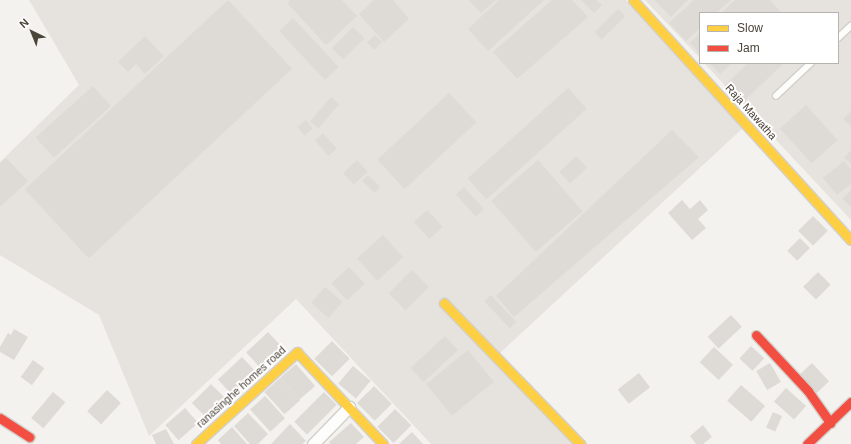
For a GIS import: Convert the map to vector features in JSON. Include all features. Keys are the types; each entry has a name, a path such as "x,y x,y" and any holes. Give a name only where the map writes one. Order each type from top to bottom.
{"street":[{"name":"Raja Mawatha","path":"633,0 851,240"},
{"path":"444,303 526,390 580,444"},
{"path":"756,335 808,391 830,423"},
{"name":"ranasinghe homes road","path":"196,444 297,352 383,444"},
{"path":"807,444 851,402"},
{"path":"313,444 349,407"},
{"path":"0,418 29,437"}],"lane":[{"path":"839,37 851,26"},
{"path":"776,96 810,64"}],"shaded area":[{"path":"29,0 626,0 744,127 500,353 582,444 431,444 296,299 149,436 99,315 0,255 0,162 79,85"},
{"path":"645,0 851,0 851,220 705,64 839,64 839,12 699,12 699,57"}],"building":[{"path":"228,0 292,69 89,258 25,190"},
{"path":"290,0 342,0 357,16 326,45 287,3"},
{"path":"374,0 393,0 409,19 384,42 359,14"},
{"path":"469,0 496,0 481,13"},
{"path":"499,0 544,0 488,51 468,29"},
{"path":"552,0 572,0 588,17 517,79 493,52"},
{"path":"581,0 596,0 602,5 594,13"},
{"path":"654,0 688,0 671,17"},
{"path":"694,0 731,0 717,12 699,12 699,29 686,41 669,23"},
{"path":"735,0 770,0 781,12 722,12"},
{"path":"618,9 625,16 602,39 595,32"},
{"path":"293,18 339,67 325,80 279,31"},
{"path":"353,27 364,38 343,60 332,48"},
{"path":"699,34 699,53 690,43"},
{"path":"375,35 382,42 374,50 367,43"},
{"path":"145,36 164,56 145,74 136,64 128,72 118,62"},
{"path":"710,64 731,64 720,74"},
{"path":"747,64 783,64 741,104 724,86"},
{"path":"93,86 111,106 54,158 36,138"},
{"path":"568,88 587,109 486,199 468,178"},
{"path":"449,93 476,122 405,189 377,160"},
{"path":"331,97 339,104 318,128 310,121"},
{"path":"806,105 837,140 811,163 780,128"},
{"path":"851,111 851,126 843,119"},
{"path":"306,120 313,129 304,135 297,127"},
{"path":"672,130 699,157 514,317 496,296"},
{"path":"323,133 337,149 328,156 315,140"},
{"path":"851,150 851,164 844,158"},
{"path":"576,156 587,168 570,183 559,172"},
{"path":"6,158 28,181 0,207 0,163"},
{"path":"357,160 368,172 354,185 343,173"},
{"path":"538,160 583,211 536,252 491,201"},
{"path":"844,161 851,170 851,184 837,195 823,178"},
{"path":"368,175 380,187 374,193 362,181"},
{"path":"464,187 484,209 476,217 456,194"},
{"path":"851,190 851,207 842,199"},
{"path":"682,200 690,209 700,200 708,210 698,219 706,228 692,240 668,213"},
{"path":"427,210 443,227 430,239 414,222"},
{"path":"813,216 828,231 813,246 798,231"},
{"path":"383,235 403,257 377,281 357,258"},
{"path":"800,238 810,248 797,261 787,251"},
{"path":"349,267 365,284 347,300 331,283"},
{"path":"412,270 429,287 406,310 389,293"},
{"path":"818,272 831,285 816,300 803,287"},
{"path":"325,287 342,302 329,318 311,303"},
{"path":"491,295 516,322 510,328 484,301"},
{"path":"731,315 742,327 719,349 708,337"},
{"path":"14,329 28,337 14,360 0,352 0,347 8,333 11,335"},
{"path":"268,332 282,347 260,368 246,352"},
{"path":"445,336 458,350 424,382 411,368"},
{"path":"332,341 350,359 332,376 314,359"},
{"path":"751,346 764,358 753,371 739,358"},
{"path":"714,347 733,365 719,380 700,362"},
{"path":"468,350 494,382 452,416 426,384"},
{"path":"242,357 255,371 231,393 218,380"},
{"path":"33,360 44,368 32,385 21,377"},
{"path":"770,363 781,382 767,390 756,371"},
{"path":"812,363 829,381 817,393 800,375"},
{"path":"296,364 315,386 299,400 280,378"},
{"path":"353,366 371,381 356,398 338,384"},
{"path":"639,373 650,387 629,404 618,390"},
{"path":"280,378 300,400 284,414 264,392"},
{"path":"211,384 226,399 207,418 192,403"},
{"path":"741,385 765,406 751,422 727,401"},
{"path":"374,386 392,404 375,421 357,403"},
{"path":"786,388 806,406 794,419 774,401"},
{"path":"107,390 121,403 101,424 87,411"},
{"path":"53,392 65,402 43,428 31,418"},
{"path":"324,392 337,405 307,434 294,422"},
{"path":"265,396 285,418 270,432 250,409"},
{"path":"185,408 198,423 178,440 165,425"},
{"path":"395,409 411,425 394,443 377,427"},
{"path":"773,412 782,416 775,432 766,428"},
{"path":"248,413 268,434 258,444 250,444 234,426"},
{"path":"351,423 364,437 356,444 330,444 329,442"},
{"path":"290,424 306,441 302,444 271,444"},
{"path":"703,425 712,437 703,444 696,444 690,436"},
{"path":"232,427 247,444 221,444 218,440"},
{"path":"166,429 174,444 156,444 152,435"},
{"path":"412,432 423,444 399,444"}],"traffic: slow":[{"path":"633,0 851,240"},
{"path":"444,303 580,444"},
{"path":"196,444 297,352 383,444"}],"traffic: jam":[{"path":"756,335 808,391 830,423"},
{"path":"807,444 851,402"},
{"path":"0,418 29,437"}]}
